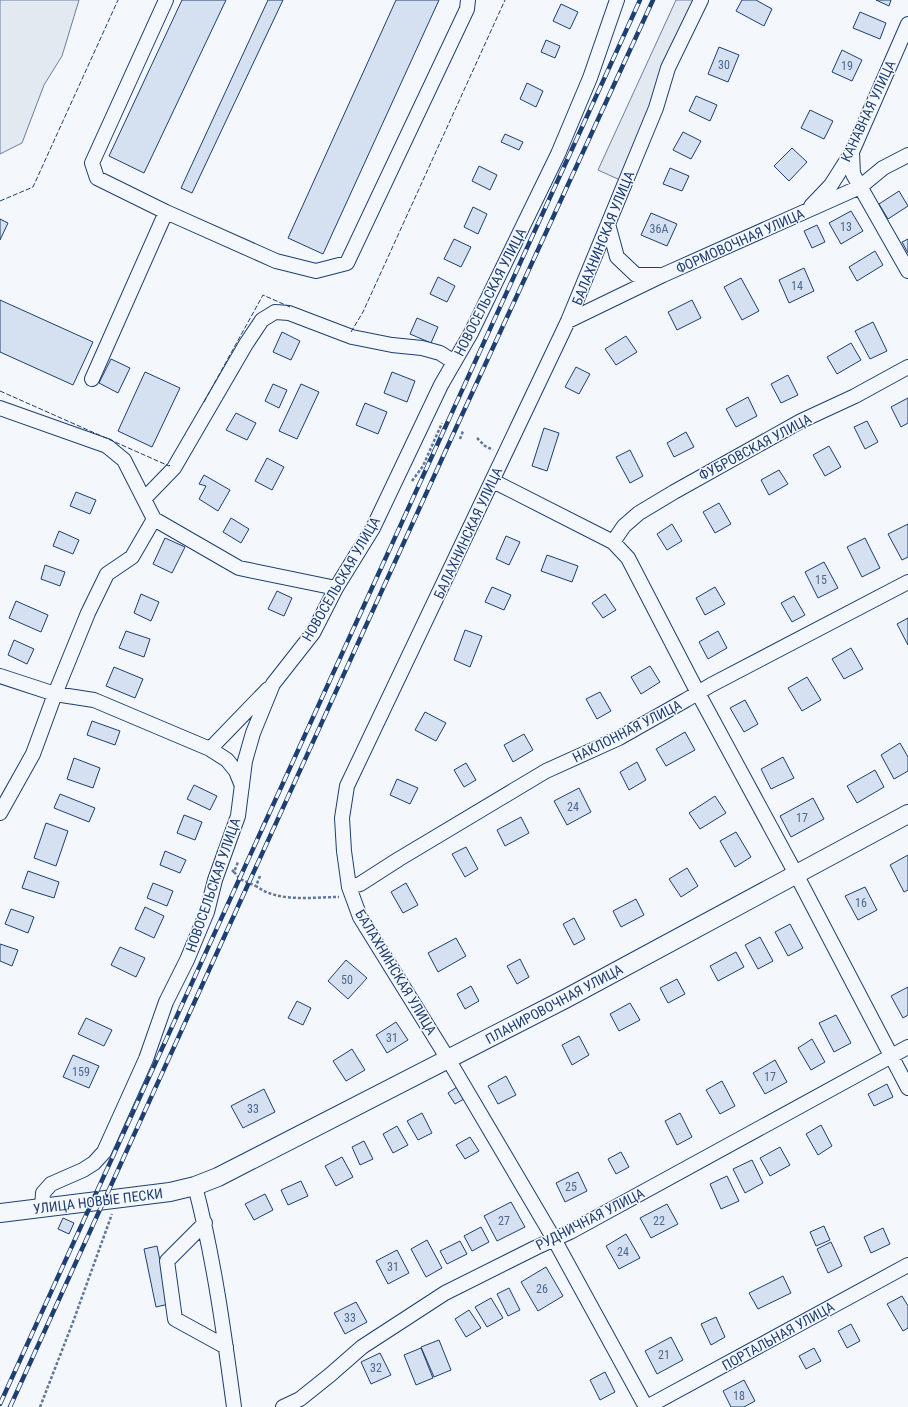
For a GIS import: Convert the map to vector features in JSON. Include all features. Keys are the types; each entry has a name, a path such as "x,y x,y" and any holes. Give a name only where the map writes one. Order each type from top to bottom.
{"main road":[{"name":"ПЛАНИРОВОЧНАЯ УЛИЦА","path":"195,1186 218,1177 565,999 908,814"},
{"name":"УЛИЦА НОВЫЕ ПЕСКИ","path":"0,1213 170,1192 195,1186"}],"street":[{"path":"166,0 92,162 97,178 166,212 276,261 316,272 347,262 466,9 468,0"},
{"name":"НОВОСЕЛЬСКАЯ УЛИЦА","path":"42,1207 43,1193 51,1184 83,1170 94,1163 104,1152 146,1059 166,1002 187,960 207,912 215,880 238,816 244,761 253,733 274,684 313,633 336,588 373,528 441,385 471,333 558,154 590,78 617,0"},
{"name":"БАЛАХНИНСКАЯ УЛИЦА","path":"646,1407 554,1239 448,1059 360,917 351,892 344,851 342,818 346,786 568,322 656,108 668,68 701,0"},
{"name":"КАНАВНАЯ УЛИЦА","path":"805,212 831,185 852,152 908,24"},
{"path":"852,152 854,174 860,187 908,271"},
{"name":"ФОРМОВОЧНАЯ УЛИЦА","path":"568,322 663,275 860,187 883,168 908,155"},
{"path":"92,379 166,212"},
{"path":"608,224 617,257 636,275 663,275"},
{"path":"144,499 174,468 246,344 262,320 275,312 289,313 352,337 392,345 422,348 440,353 454,362"},
{"name":"ФУБРОВСКАЯ УЛИЦА","path":"613,542 624,526 639,513 674,492 801,421 855,396 908,367"},
{"path":"0,408 107,446 124,460 154,519 239,568 336,588"},
{"path":"493,481 613,542 628,558 908,1088"},
{"path":"0,813 33,754 55,694 88,613 107,574 132,557 154,519"},
{"name":"НАКЛОННАЯ УЛИЦА","path":"351,892 360,884 398,859 546,771 618,738 698,693 711,684 908,582"},
{"path":"0,676 55,694 94,700 210,749 227,760 236,770 242,787"},
{"path":"210,749 274,684"},
{"name":"РУДНИЧНАЯ УЛИЦА","path":"283,1407 300,1399 362,1347 444,1293 577,1228 908,1047"},
{"path":"195,1186 205,1224 226,1347 234,1407"},
{"path":"205,1224 167,1261 175,1319 226,1347"},
{"name":"ПОРТАЛЬНАЯ УЛИЦА","path":"646,1407 908,1265"}],"path":[{"path":"412,481 423,466 442,423"},
{"path":"460,439 463,431"},
{"path":"476,438 485,446 505,455"},
{"path":"234,872 240,879 256,886 264,892 286,898 351,892"},
{"path":"256,886 260,876"},
{"path":"40,1406 73,1322 117,1199"}],"shaded area":[{"path":"0,0 79,0 62,56 44,85 22,143 0,154"},
{"path":"676,0 696,0 620,180 598,170"}],"building":[{"path":"182,0 226,0 144,173 109,156"},
{"path":"268,0 283,0 192,193 181,188"},
{"path":"396,0 439,0 323,254 288,238"},
{"path":"742,0 756,0 772,9 764,26 736,11"},
{"path":"876,0 891,0 889,6"},
{"path":"561,4 578,12 570,29 553,21"},
{"path":"860,12 886,23 880,39 853,28"},
{"path":"546,40 560,46 555,58 541,52"},
{"path":"719,47 739,55 728,82 708,74"},
{"path":"842,50 862,60 852,81 832,72"},
{"path":"527,83 543,91 536,107 520,99"},
{"path":"696,96 717,105 710,121 689,111"},
{"path":"810,110 833,121 824,139 801,128"},
{"path":"683,132 701,141 691,159 673,150"},
{"path":"505,134 523,142 519,150 501,142"},
{"path":"792,148 807,162 789,181 774,166"},
{"path":"479,166 497,175 490,190 472,181"},
{"path":"670,168 689,176 682,191 663,184"},
{"path":"899,191 908,206 888,219 879,204"},
{"path":"473,207 487,214 478,234 464,227"},
{"path":"851,211 863,231 841,244 829,223"},
{"path":"651,213 677,224 667,246 641,235"},
{"path":"0,219 8,223 0,240"},
{"path":"817,225 825,242 812,248 804,231"},
{"path":"454,239 471,247 461,267 444,259"},
{"path":"908,239 908,253 902,242"},
{"path":"875,251 883,265 857,281 849,267"},
{"path":"804,268 814,291 789,303 779,280"},
{"path":"438,277 455,286 447,302 430,294"},
{"path":"741,278 759,311 742,320 724,287"},
{"path":"0,300 93,342 73,385 0,352"},
{"path":"692,300 701,318 677,330 668,312"},
{"path":"417,318 438,327 431,343 410,334"},
{"path":"873,322 887,351 870,359 855,331"},
{"path":"282,332 300,341 291,360 273,352"},
{"path":"626,336 637,352 616,365 605,349"},
{"path":"851,343 861,360 837,374 827,357"},
{"path":"111,359 130,368 118,393 99,383"},
{"path":"576,367 590,374 579,394 565,387"},
{"path":"145,372 180,388 152,447 118,431"},
{"path":"392,372 415,381 407,402 384,393"},
{"path":"788,375 798,395 781,403 771,384"},
{"path":"273,384 287,390 279,408 265,401"},
{"path":"301,384 319,392 297,439 279,431"},
{"path":"748,397 757,416 736,427 726,409"},
{"path":"908,398 908,423 901,427 891,407"},
{"path":"365,403 387,412 378,434 356,425"},
{"path":"236,413 256,423 247,440 226,430"},
{"path":"867,421 878,442 865,449 854,427"},
{"path":"544,428 559,433 547,471 532,466"},
{"path":"686,432 694,447 674,457 667,443"},
{"path":"829,446 841,467 825,476 813,455"},
{"path":"630,450 643,476 630,483 616,457"},
{"path":"267,458 284,467 272,490 255,481"},
{"path":"779,470 788,484 769,495 761,480"},
{"path":"204,475 230,490 218,511 199,499 206,486 199,484"},
{"path":"76,492 96,500 90,514 70,506"},
{"path":"719,503 731,524 715,533 703,512"},
{"path":"231,518 249,529 241,543 223,532"},
{"path":"672,524 682,541 667,550 657,534"},
{"path":"908,524 908,557 902,560 888,534"},
{"path":"59,531 79,540 73,554 53,546"},
{"path":"506,536 520,542 509,565 496,559"},
{"path":"165,538 185,547 172,573 153,564"},
{"path":"865,538 880,568 862,577 847,547"},
{"path":"547,555 578,566 572,582 541,571"},
{"path":"824,562 838,588 818,598 805,572"},
{"path":"45,565 65,572 60,586 41,579"},
{"path":"492,587 511,595 504,610 485,602"},
{"path":"715,587 725,604 705,615 696,598"},
{"path":"277,591 292,598 284,616 268,609"},
{"path":"141,594 159,602 151,621 134,613"},
{"path":"605,594 616,610 603,618 592,603"},
{"path":"794,596 805,615 792,622 781,603"},
{"path":"16,601 48,615 41,632 9,618"},
{"path":"908,618 908,645 897,624"},
{"path":"465,630 482,636 470,667 454,660"},
{"path":"126,631 150,639 144,657 119,648"},
{"path":"718,631 727,648 708,659 699,642"},
{"path":"14,640 34,649 27,664 8,655"},
{"path":"851,648 863,669 844,679 832,659"},
{"path":"650,666 660,682 641,694 631,677"},
{"path":"114,667 143,679 135,698 106,686"},
{"path":"807,677 821,700 802,711 788,688"},
{"path":"600,692 611,711 597,719 586,699"},
{"path":"745,700 758,724 744,732 730,708"},
{"path":"425,712 446,723 436,741 415,730"},
{"path":"92,721 120,731 115,745 87,735"},
{"path":"685,732 695,750 666,766 656,749"},
{"path":"524,734 533,750 513,762 504,745"},
{"path":"900,743 908,757 908,771 894,779 881,755"},
{"path":"783,757 794,778 771,789 761,769"},
{"path":"74,758 100,768 93,788 67,779"},
{"path":"637,762 646,780 629,790 620,772"},
{"path":"466,763 476,780 464,787 454,770"},
{"path":"875,770 884,787 857,803 847,786"},
{"path":"397,779 418,788 410,804 390,795"},
{"path":"194,785 217,796 210,810 187,799"},
{"path":"579,788 591,812 567,825 554,801"},
{"path":"60,794 95,808 89,822 54,808"},
{"path":"715,796 726,813 700,829 689,813"},
{"path":"813,798 824,819 791,837 780,816"},
{"path":"184,815 202,822 195,840 177,833"},
{"path":"521,817 529,833 505,846 497,830"},
{"path":"46,823 68,831 56,866 34,858"},
{"path":"736,832 751,857 735,867 720,841"},
{"path":"466,847 478,869 465,877 452,854"},
{"path":"165,851 186,860 180,873 160,865"},
{"path":"908,855 908,890 904,892 890,865"},
{"path":"687,868 698,886 681,897 669,879"},
{"path":"28,871 59,882 54,898 22,888"},
{"path":"153,883 173,891 167,906 147,898"},
{"path":"406,883 418,905 403,913 391,892"},
{"path":"865,887 877,910 858,920 845,896"},
{"path":"636,899 644,915 621,927 613,911"},
{"path":"145,907 164,916 154,938 135,929"},
{"path":"11,909 34,917 28,933 5,924"},
{"path":"574,918 585,939 574,945 563,924"},
{"path":"790,924 803,948 788,956 775,932"},
{"path":"760,937 773,961 758,969 745,945"},
{"path":"456,938 466,956 438,972 428,953"},
{"path":"0,944 18,950 12,966 0,961"},
{"path":"120,947 145,958 136,977 111,965"},
{"path":"736,952 744,967 718,981 710,966"},
{"path":"520,959 529,977 517,984 507,966"},
{"path":"346,960 367,978 348,999 328,981"},
{"path":"677,979 685,994 668,1003 660,988"},
{"path":"471,986 479,1001 465,1009 457,994"},
{"path":"908,987 908,1015 903,1018 891,996"},
{"path":"297,1001 311,1008 303,1025 288,1018"},
{"path":"630,1003 640,1020 619,1031 610,1014"},
{"path":"836,1015 851,1043 834,1052 819,1023"},
{"path":"86,1018 112,1030 104,1046 78,1034"},
{"path":"396,1022 408,1040 387,1053 376,1035"},
{"path":"579,1036 589,1055 572,1065 562,1045"},
{"path":"812,1039 825,1062 811,1070 798,1048"},
{"path":"352,1049 365,1070 346,1081 333,1061"},
{"path":"73,1055 99,1066 89,1088 63,1077"},
{"path":"775,1060 787,1082 765,1094 753,1073"},
{"path":"506,1076 516,1095 498,1104 488,1086"},
{"path":"722,1081 735,1106 720,1114 706,1090"},
{"path":"887,1084 893,1097 874,1106 868,1094"},
{"path":"457,1087 464,1099 455,1104 448,1093"},
{"path":"264,1089 275,1112 243,1128 231,1106"},
{"path":"422,1113 432,1133 418,1140 407,1121"},
{"path":"680,1113 692,1137 677,1145 665,1121"},
{"path":"821,1125 832,1146 818,1155 806,1134"},
{"path":"397,1126 408,1145 393,1153 383,1134"},
{"path":"470,1137 479,1151 465,1159 456,1145"},
{"path":"364,1141 373,1159 360,1165 352,1147"},
{"path":"780,1147 790,1165 770,1176 760,1158"},
{"path":"621,1152 629,1167 616,1174 608,1159"},
{"path":"342,1157 353,1177 336,1186 325,1166"},
{"path":"752,1160 763,1183 745,1193 733,1169"},
{"path":"578,1172 587,1191 565,1202 556,1183"},
{"path":"727,1176 739,1201 721,1209 710,1184"},
{"path":"301,1181 308,1196 288,1205 281,1190"},
{"path":"265,1194 273,1210 254,1220 245,1204"},
{"path":"511,1202 525,1227 497,1241 484,1216"},
{"path":"667,1204 678,1224 651,1238 640,1218"},
{"path":"63,1218 74,1223 69,1234 58,1229"},
{"path":"824,1226 830,1240 816,1246 810,1232"},
{"path":"481,1227 489,1242 472,1251 464,1236"},
{"path":"883,1228 890,1244 871,1253 864,1237"},
{"path":"626,1234 640,1258 619,1269 606,1246"},
{"path":"427,1240 442,1268 426,1277 411,1249"},
{"path":"460,1241 467,1254 447,1264 440,1251"},
{"path":"831,1242 842,1266 828,1273 817,1249"},
{"path":"157,1246 169,1304 156,1307 144,1249"},
{"path":"397,1250 409,1273 388,1284 376,1261"},
{"path":"546,1267 563,1296 538,1311 521,1282"},
{"path":"783,1276 791,1293 758,1309 749,1293"},
{"path":"509,1288 520,1310 508,1316 497,1294"},
{"path":"902,1296 908,1306 908,1328 903,1331 887,1304"},
{"path":"491,1298 503,1318 487,1327 475,1307"},
{"path":"356,1302 367,1322 345,1334 334,1313"},
{"path":"469,1310 481,1328 466,1337 455,1319"},
{"path":"716,1317 725,1337 711,1345 701,1324"},
{"path":"851,1324 860,1341 847,1348 838,1331"},
{"path":"671,1337 683,1360 657,1374 645,1351"},
{"path":"439,1340 451,1370 434,1377 421,1347"},
{"path":"421,1348 433,1378 416,1385 404,1355"},
{"path":"814,1348 821,1361 806,1369 799,1356"},
{"path":"380,1353 391,1375 371,1384 361,1362"},
{"path":"605,1372 615,1392 600,1400 590,1380"},
{"path":"744,1380 755,1401 744,1407 731,1407 723,1391"}],"railway":[{"path":"0,1404 640,0"},
{"path":"10,1407 456,428 653,0"}],"fence":[{"path":"0,201 33,187 118,0"},
{"path":"351,332 363,312 505,0"},
{"path":"204,402 263,295 290,307"},
{"path":"0,391 169,466 170,465"}]}
